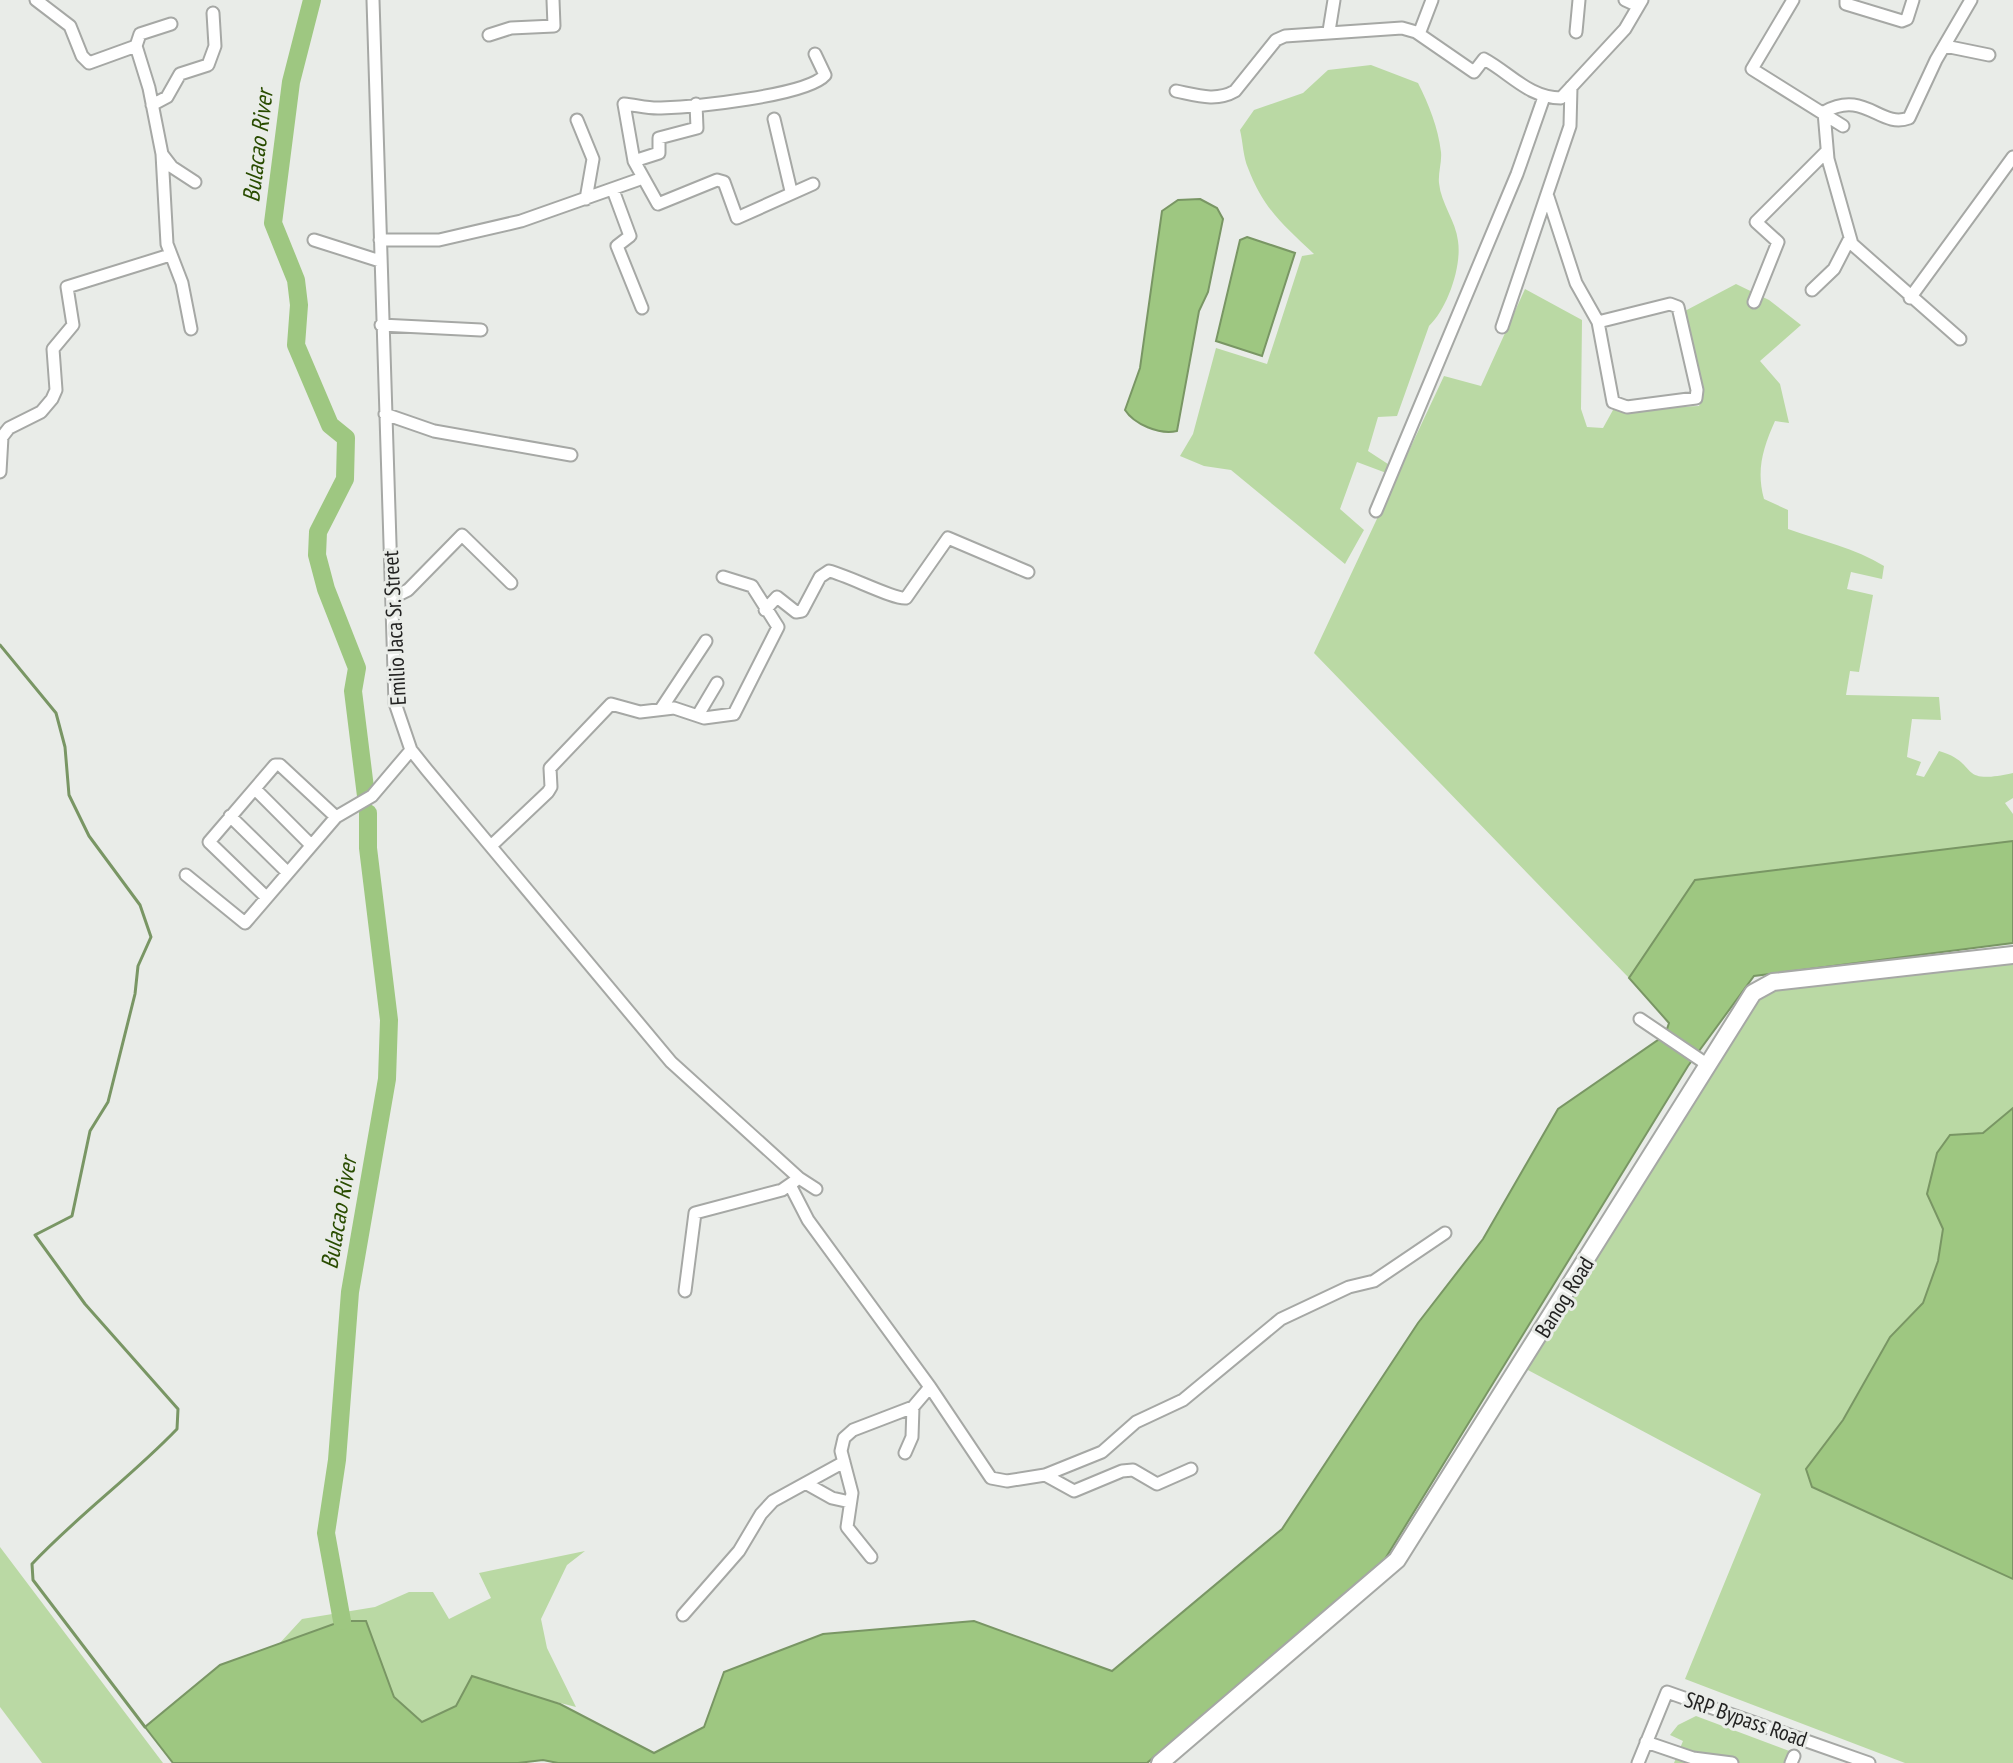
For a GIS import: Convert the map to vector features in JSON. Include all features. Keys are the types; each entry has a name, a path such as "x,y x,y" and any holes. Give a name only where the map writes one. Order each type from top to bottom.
{"street":[{"path":"36,0 70,26 82,56 89,63 136,46"},
{"name":"Emilio Jaca Sr. Street","path":"373,0 395,703 411,750 671,1062 794,1182 816,1189"},
{"path":"489,35 511,28 554,26 553,0"},
{"path":"1329,31 1334,0"},
{"path":"1576,32 1579,0"},
{"path":"1176,91 1215,98 1227,96 1235,91 1276,40 1329,31 1402,28 1419,34 1474,72 1484,59 1502,69 1510,79 1544,97 1561,98 1625,29 1640,3 1625,0"},
{"path":"1793,0 1752,69 1843,126"},
{"path":"1846,0 1846,4 1877,6 1905,21 1913,0"},
{"path":"1824,112 1839,103 1852,103 1899,121 1909,118 1971,0"},
{"path":"1419,34 1429,1"},
{"path":"152,105 167,97 180,74 208,65 215,46 213,13"},
{"path":"171,24 140,34 136,46 162,154 163,223 170,255 182,283 191,329"},
{"path":"1945,46 1989,55"},
{"path":"813,184 791,191 737,218 724,182 717,180 658,204 634,161 624,104 659,108 783,94 821,80 825,75 815,54"},
{"path":"1502,327 1570,126 1571,87"},
{"path":"1376,511 1517,174 1544,97"},
{"path":"634,161 659,153 659,138 697,128 696,104"},
{"path":"1824,112 1827,151 1850,237 1857,251 1960,339"},
{"path":"774,119 791,191"},
{"path":"577,120 593,159 586,199"},
{"path":"1754,302 1778,242 1756,222 1827,151"},
{"path":"162,154 172,167 195,182"},
{"path":"1910,298 2013,157"},
{"path":"380,240 439,240 521,221 643,178"},
{"path":"613,190 630,236 617,246 642,308"},
{"path":"1548,197 1576,283 1598,322 1609,388 1616,406 1696,398 1697,390 1678,307 1670,304 1598,322"},
{"path":"1812,290 1834,269 1850,237"},
{"path":"314,240 380,261"},
{"path":"0,472 2,437 9,428 41,412 56,390 53,349 73,325 67,287 170,255"},
{"path":"381,325 481,330"},
{"path":"385,414 434,431 571,455"},
{"path":"392,598 408,590 462,535 511,583"},
{"path":"765,610 777,597 796,612 802,611 820,577 829,571 865,582 898,599 906,598 948,538 1028,572"},
{"path":"492,845 548,792 551,787 550,768 607,707 616,704 640,712 661,709 729,716 738,709 777,630 752,586 723,577"},
{"path":"661,709 706,641"},
{"path":"698,715 717,683"},
{"path":"186,875 241,922 247,921 310,844 336,817 372,796 411,750"},
{"path":"266,897 209,842 230,816 278,764 336,817"},
{"path":"255,789 310,844"},
{"path":"230,816 287,872"},
{"name":"Banog Road","path":"1160,1763 1397,1560 1702,1061 1748,999 1766,984 2013,955"},
{"path":"1640,1019 1702,1061"},
{"path":"685,1291 695,1213 794,1182 808,1220 930,1387 991,1478 1007,1481 1045,1475 1102,1452 1136,1422 1183,1400 1281,1319 1349,1287 1374,1281 1445,1233"},
{"path":"871,1557 847,1527 850,1476 841,1451 844,1438 853,1430 913,1407 930,1387"},
{"path":"905,1453 912,1437 913,1407"},
{"path":"683,1615 739,1551 761,1514 780,1495 807,1484 844,1462"},
{"path":"1045,1475 1074,1491 1122,1471 1133,1470 1157,1484 1191,1469"},
{"path":"807,1484 832,1498 850,1502"},
{"name":"SRP Bypass Road","path":"1646,1742 1667,1692 1869,1763"},
{"path":"1638,1763 1646,1742 1693,1758 1732,1763"}],"shaded area":[{"path":"1371,65 1418,83 1422,91 1438,134 1440,191 1457,234 1459,251 1452,287 1442,309 1429,326 1397,416 1378,417 1368,451 1391,466 1389,474 1357,462 1340,509 1364,530 1345,564 1231,470 1204,466 1180,456 1193,434 1216,348 1267,364 1302,256 1314,254 1283,225 1260,194 1246,164 1240,130 1254,110 1303,93 1328,70"},
{"path":"1200,199 1217,208 1223,219 1208,292 1199,311 1177,431 1155,430 1141,424 1125,410 1140,368 1162,211 1178,200"},
{"path":"1247,237 1295,253 1262,356 1216,341 1240,240"},
{"path":"1736,284 1769,300 1801,325 1760,361 1780,384 1789,423 1775,421 1767,440 1761,469 1764,499 1788,510 1788,529 1850,550 1884,566 1882,579 1851,572 1847,589 1873,595 1859,672 1850,671 1846,695 1939,697 1941,720 1912,719 1907,757 1921,762 1916,775 1924,777 1939,751 1960,761 1975,775 1983,777 2013,773 2013,798 2005,803 2013,814 2013,841 1695,880 1629,978 1314,653 1444,376 1481,386 1525,289 1582,320 1581,409 1587,427 1603,428 1613,410 1699,406 1701,401 1683,312"},
{"path":"2013,841 2013,943 1754,976 1688,1066 1385,1559 1147,1763 558,1763 543,1760 518,1763 173,1763 145,1727 220,1665 342,1621 366,1621 394,1697 422,1722 456,1706 472,1676 560,1704 654,1753 704,1727 724,1672 823,1634 974,1621 1112,1671 1282,1529 1418,1323 1483,1239 1558,1109 1665,1035 1669,1023 1629,978 1695,880"},
{"path":"2013,961 2013,1108 1983,1133 1950,1135 1937,1153 1927,1194 1943,1229 1938,1261 1923,1303 1890,1337 1843,1420 1806,1469 1813,1488 2013,1579 2013,1763 1905,1763 1685,1679 1761,1494 1526,1369 1759,998 1781,988"},
{"path":"2013,1108 2013,1579 1812,1487 1806,1469 1843,1420 1890,1337 1923,1303 1938,1261 1943,1229 1927,1194 1937,1153 1950,1135 1983,1133"},
{"path":"0,1547 163,1763 42,1763 0,1707"},
{"path":"585,1551 567,1565 541,1619 547,1648 576,1707 482,1683 438,1728 256,1669 302,1619 375,1607 409,1592 433,1592 449,1619 491,1598 479,1573"},
{"path":"1696,1716 1792,1752 1787,1763 1674,1763 1683,1741 1670,1735 1678,1725"}],"waterway":[{"name":"Bulacao River","path":"312,0 291,82 273,223 296,280 299,305 296,345 330,425 346,438 345,479 318,532 317,555 326,589 357,668 353,691 366,796"},
{"path":"0,645 56,713 65,747 69,795 89,836 140,905 151,937 138,966 135,994 108,1102 90,1131 72,1216 35,1235 85,1304 178,1409 177,1429 32,1564 33,1580 145,1727"},
{"name":"Bulacao River","path":"342,1621 326,1533 337,1460 350,1292 387,1079 389,1020 368,848 368,813"}]}
